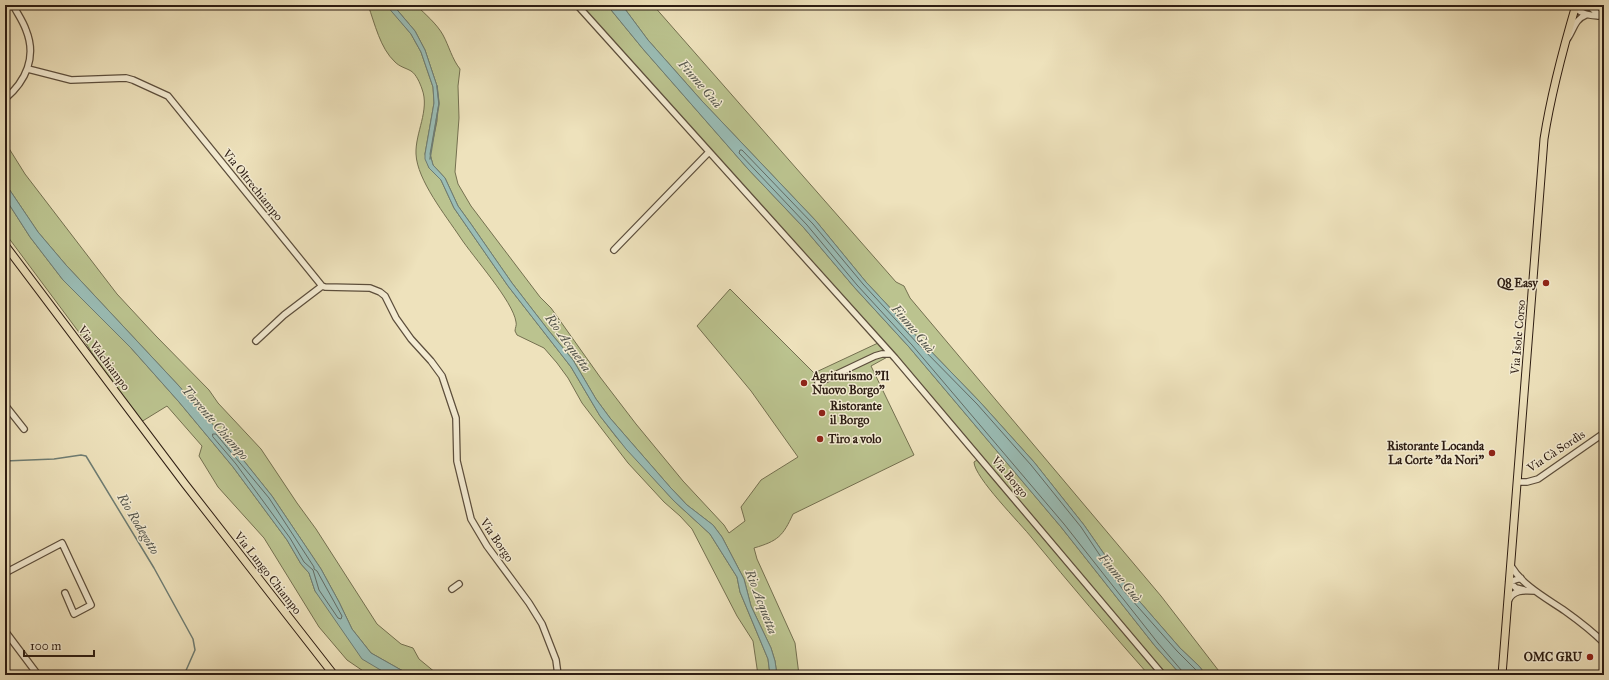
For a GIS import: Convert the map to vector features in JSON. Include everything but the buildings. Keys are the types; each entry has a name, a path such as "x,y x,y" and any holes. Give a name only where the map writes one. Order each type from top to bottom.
{"main road":[{"name":"Via Isole Corso","path":"1502,675 1544,139 1548,109 1576,6"},
{"name":"Via Valchiampo","path":"5,244 185,484"},
{"name":"Via Lungo Chiampo","path":"185,484 334,675"}],"street":[{"path":"5,99 20,82 28,69 30,56 27,31 13,5"},
{"name":"Via Borgo","path":"578,6 900,364 1163,675"},
{"path":"1576,6 1589,6 1602,18 1586,15 1580,12 1576,6"},
{"path":"1566,40 1572,32 1576,21 1586,15"},
{"name":"Via Oltrechiampo","path":"28,69 71,80 126,78 168,96 322,286"},
{"path":"614,250 709,152"},
{"path":"256,341 289,311 322,286"},
{"name":"Via Borgo","path":"322,286 370,288 380,292 385,296 396,318 411,339 431,361 442,376 456,418 457,461 471,519 487,546 529,603 542,624 556,660 558,675"},
{"path":"818,383 875,356 890,354"},
{"path":"5,405 24,429"},
{"name":"Via Cà Sordìs","path":"1517,482 1527,482 1538,478 1604,433"},
{"path":"5,573 62,543 91,605 74,614 65,593"},
{"path":"1510,565 1514,572 1535,591 1566,612 1604,643"},
{"path":"1509,582 1521,578"},
{"path":"1509,582 1516,588 1535,591"},
{"path":"452,589 459,584"},
{"path":"1507,602 1514,593 1525,590"},
{"path":"5,632 38,675"}],"green space":[{"path":"368,5 387,5 411,34 421,52 433,87 434,103 425,154 429,168 441,180 454,208 508,286 571,367 600,416 617,438 674,501 710,534 737,577 740,592 768,659 770,675 758,675 753,641 737,616 692,529 664,502 628,463 582,403 568,378 544,348 517,335 515,331 516,322 508,303 492,279 466,246 433,197 421,175 416,154 416,146 424,105 422,89 413,72 397,64 385,50 378,35"},
{"path":"393,5 416,5 431,19 445,39 460,69 458,86 459,118 455,172 458,184 471,206 540,297 551,308 600,377 636,424 683,481 724,525 729,533 745,521 741,507 761,480 798,457 751,391 697,326 730,289 814,373 878,343 573,5 607,5 643,49 748,169 804,228 854,287 909,347 1061,527 1155,646 1181,675 1149,675 1147,673 989,489 976,469 974,462 980,458 891,355 871,366 914,455 793,514 783,533 779,537 769,543 754,548 757,559 795,643 799,675 777,675 771,648 751,606 744,579 722,537 713,525 687,505 670,487 610,418 596,399 573,360 512,283 458,206 445,178 433,165 430,154 437,121 437,86 425,50 415,31"},
{"path":"622,5 653,5 896,282 904,286 910,298 1161,596 1222,675 1206,675 1199,666 1180,648 1127,587 1084,525 1034,462 980,402 866,282 816,221 702,101 648,40"},
{"path":"5,142 25,174 117,294 209,390 218,403 261,449 316,529 377,624 401,644 413,648 419,659 436,673 435,675 410,675 371,653 352,629 321,569 272,496 236,451 179,386 66,265 38,232 5,183"},
{"path":"5,198 30,237 63,280 131,348 179,402 233,467 287,540 301,564 309,573 315,591 379,668 389,675 369,675 347,660 319,627 264,538 218,487 199,456 202,446 167,406 141,422 103,370 78,331 5,233"}],"water":[{"path":"386,5 393,5 415,31 425,50 437,86 439,103 430,154 433,165 445,178 458,206 512,283 573,360 596,399 610,418 670,487 687,505 713,525 722,537 744,579 751,606 771,648 777,675 770,675 768,659 740,592 737,577 710,534 674,501 626,449 600,416 571,367 508,286 454,208 441,180 429,168 425,159 425,154 434,103 433,87 421,52 411,34"},
{"name":"Fiume Guà","path":"607,5 622,5 648,40 702,101 816,221 866,282 980,402 1034,462 1084,525 1127,587 1180,648 1199,666 1206,675 1181,675 1155,646 1061,527 909,347 854,287 804,228 748,169 643,49"},
{"path":"5,183 38,232 66,265 179,386 236,451 272,496 321,569 352,629 371,653 410,675 389,675 362,659 315,591 309,573 301,564 287,540 233,467 179,402 131,348 63,280 30,237 5,198"}],"waterway":[{"name":"Rio Acquetta","path":"430,159 439,104 437,86"},
{"name":"Rio Rodegotto","path":"5,461 54,459 81,455 86,456 154,568 193,639 195,650 184,675"}],"place":[{"name":"Q8 Easy","path":"1546,283"},
{"name":"Agriturismo \"Il Nuovo Borgo\"","path":"804,383"},
{"name":"Ristorante il Borgo","path":"822,413"},
{"name":"Tiro a volo","path":"820,439"},
{"name":"Ristorante Locanda La Corte \"da Nori\"","path":"1492,453"},
{"name":"OMC GRU","path":"1590,657"}],"water label":[{"name":"Torrente Chiampo","path":"215,423"}]}
